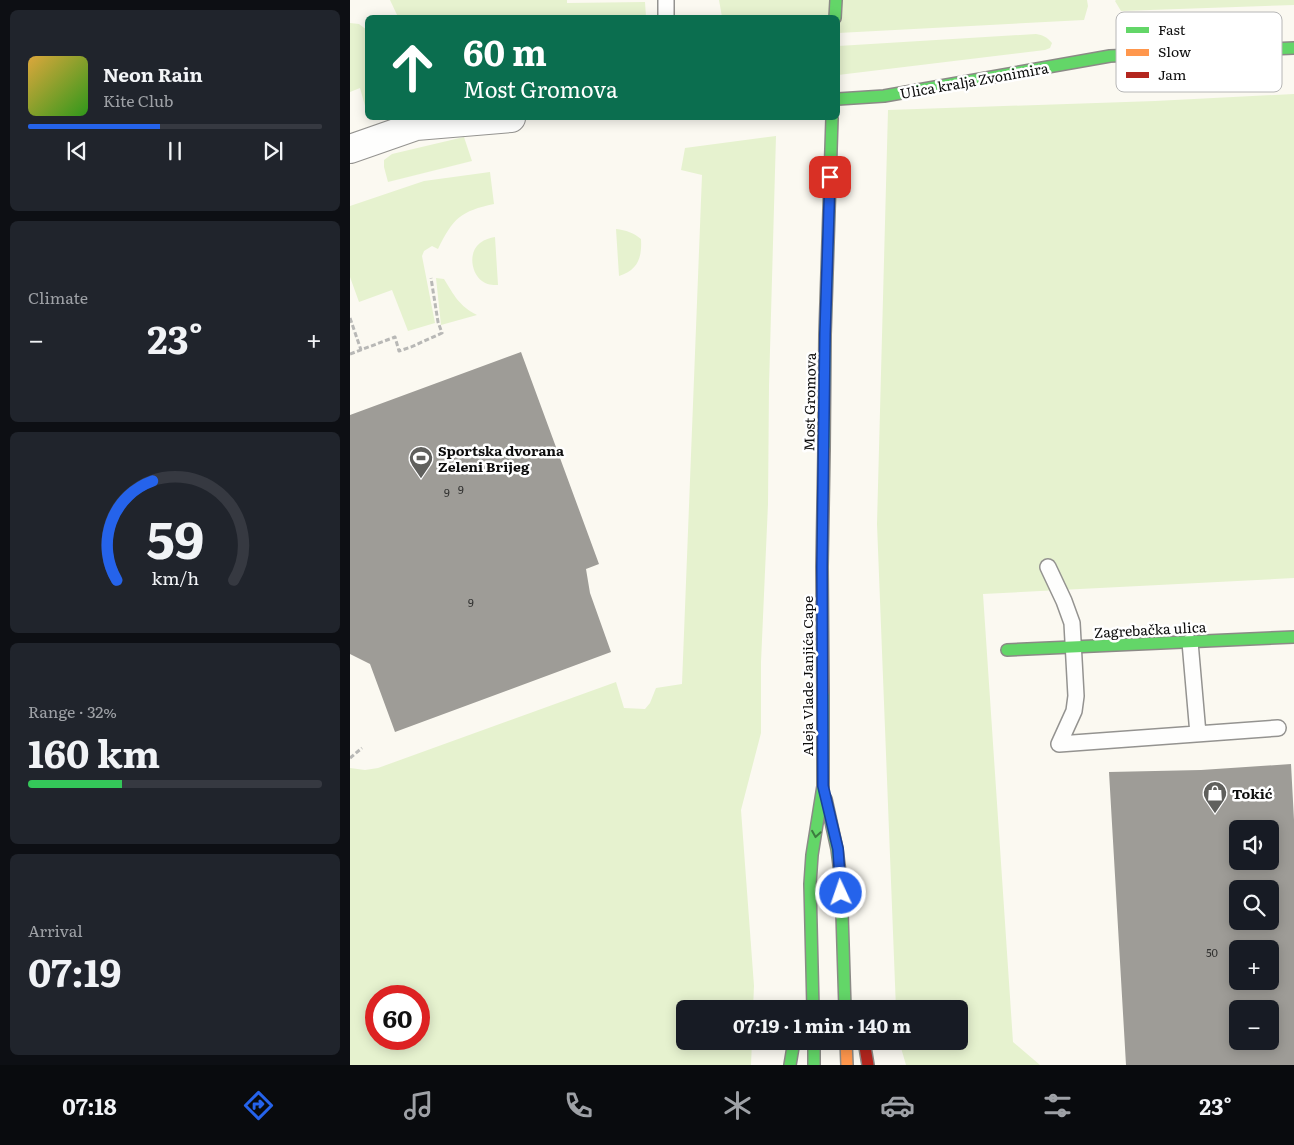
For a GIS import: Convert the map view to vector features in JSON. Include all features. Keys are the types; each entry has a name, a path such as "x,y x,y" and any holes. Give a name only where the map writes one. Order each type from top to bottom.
{"main road":[{"path":"835,15 836,0"},
{"name":"Ulica kralja Zvonimira","path":"840,99 884,96 1116,56"},
{"name":"Most Gromova","path":"822,567 825,334 832,120"},
{"name":"Aleja Vlade Janjića Cape","path":"813,1000 810,884 812,855 823,786 822,567"},
{"name":"Zagrebačka ulica","path":"1007,650 1294,637"},
{"name":"Aleja Vlade Janjića Cape","path":"823,786 838,849 841,881 845,1000"},
{"path":"843,948 854,1000"},
{"path":"805,1000 812,979"},
{"path":"790,1065 792,1050"},
{"path":"814,1050 814,1065"},
{"path":"846,1050 846,1065"},
{"path":"866,1050 868,1065"}],"street":[{"path":"350,150 416,126 487,120"}],"lane":[{"path":"666,0 666,15"},
{"path":"1048,567 1072,623 1076,696 1074,711 1059,744 1278,728"},
{"path":"1190,642 1198,734"}],"path":[{"path":"350,354 395,337 399,351 442,333 438,322 431,278"},
{"path":"350,318 361,350"},
{"path":"350,758 362,748"}],"green space":[{"path":"390,0 567,0 567,3 645,2 646,15 397,15"},
{"path":"719,0 1087,0 1088,6 1084,20 840,33 840,15 722,15"},
{"path":"1116,0 1294,0 1294,5 1121,11"},
{"path":"350,23 359,24 365,28 365,106 360,88 350,92"},
{"path":"1036,34 1045,37 1052,43 1050,48 1045,50 840,75 840,46"},
{"path":"1294,94 1294,578 983,594 1013,1042 1040,1065 906,1065 902,1050 968,1050 968,1000 896,1000 877,524 888,110 1155,101"},
{"path":"776,136 769,386 768,504 761,662 761,733 741,810 754,986 753,1000 676,1000 676,1050 752,1050 751,1065 350,1065 350,768 365,770 378,768 616,682 624,708 645,709 650,703 656,688 682,684 702,175 681,170 685,148"},
{"path":"464,137 472,161 388,182 384,160 392,154"},
{"path":"490,172 494,204 473,210 459,218 448,230 438,249 432,246 424,251 422,256 435,323 408,331 392,290 359,302 350,277 350,206 424,181"},
{"path":"616,229 630,232 641,239 641,252 638,262 631,270 619,276"},
{"path":"495,237 498,285 492,285 482,281 475,273 472,257 480,243"},
{"path":"436,278 444,279 461,304 477,315 441,325"}],"building":[{"path":"521,352 599,564 586,569 590,593 611,652 395,732 370,664 350,654 350,415"},
{"path":"1291,764 1294,820 1294,1065 1126,1065 1109,772 1201,770"}],"traffic: fast":[{"path":"835,15 836,0"},
{"path":"1282,49 1294,48"},
{"path":"840,99 884,96 1116,56"},
{"path":"824,449 825,335 832,120"},
{"path":"1007,650 1294,637"},
{"path":"813,1000 810,884 812,855 823,786 823,693"},
{"path":"826,799 837,849 841,881 845,1000"},
{"path":"790,1065 792,1050"},
{"path":"814,1050 814,1065"}],"traffic: slow":[{"path":"823,693 822,567 824,449"},
{"path":"846,1050 847,1065"}],"traffic: jam":[{"path":"866,1050 868,1065"}],"place":[{"name":"Sportska dvorana Zeleni Brijeg","path":"421,479"},
{"name":"Tokić","path":"1215,814"}],"route":[{"path":"830,177 825,334 822,567 823,786 838,849 841,893"}]}
